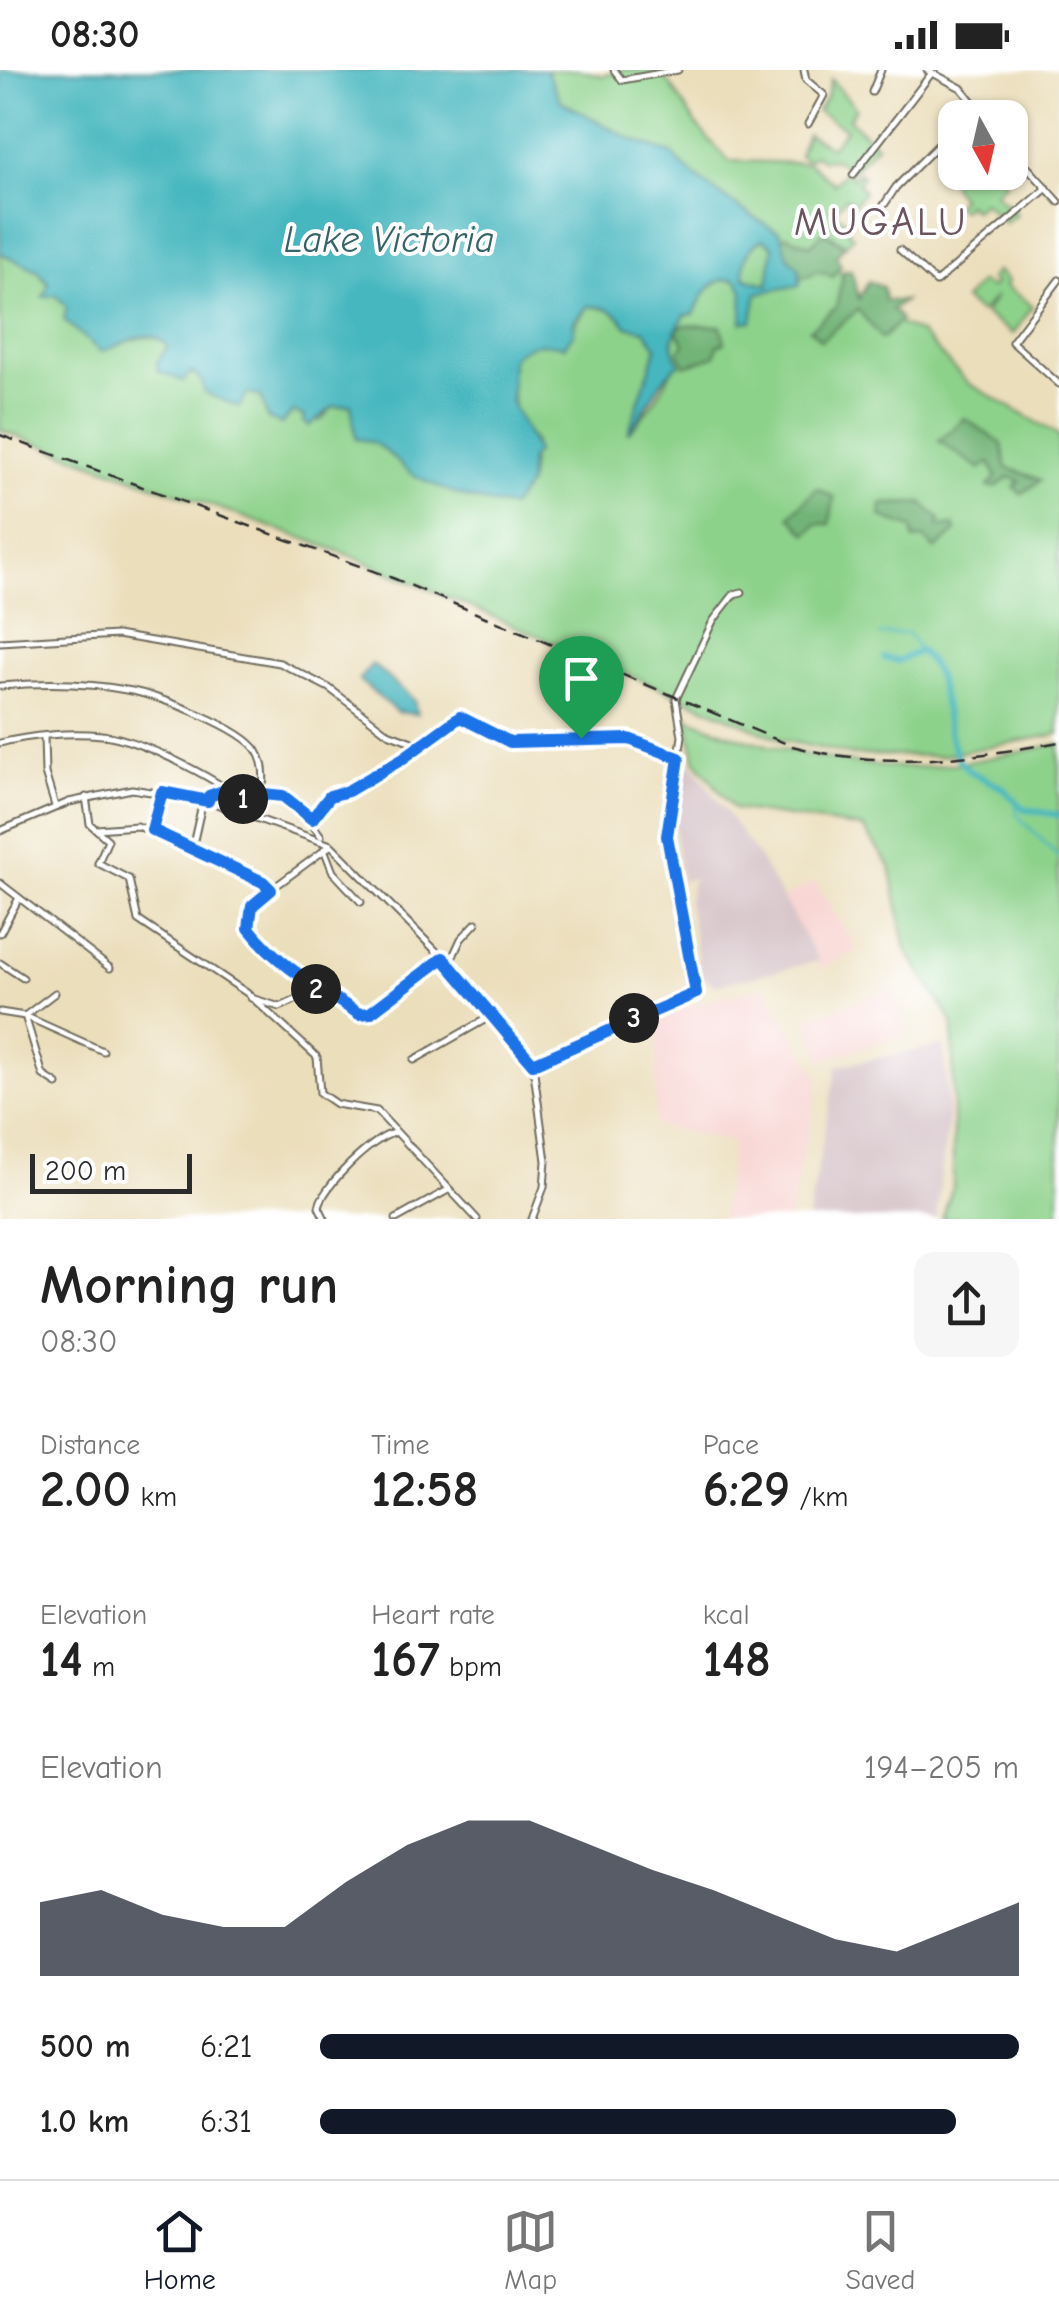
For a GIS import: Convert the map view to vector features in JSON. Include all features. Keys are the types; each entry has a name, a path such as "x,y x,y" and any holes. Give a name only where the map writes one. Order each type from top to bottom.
{"street":[{"path":"614,70 622,80 678,70"},
{"path":"804,70 806,80 824,96 808,124"},
{"path":"872,92 881,70"},
{"path":"853,175 929,72 961,88 971,100"},
{"path":"882,208 896,187 938,145"},
{"path":"1028,168 1059,202"},
{"path":"900,250 936,282 1046,188"},
{"path":"1059,280 1012,342 1059,384"},
{"path":"533,1064 598,1032 696,993 667,836 682,736 676,699 713,621 734,594 742,592"},
{"path":"0,642 116,636 280,663 329,688 388,733 420,745"},
{"path":"0,686 135,691 192,712 254,747 262,762 263,794 255,813"},
{"path":"308,820 330,796 360,784 460,717 510,742 629,739 679,758"},
{"path":"0,743 44,737 120,738 195,770 255,813"},
{"path":"44,737 45,774 54,806"},
{"path":"0,831 54,806 132,789 205,800 255,813 332,845 443,958 533,1064 546,1160 544,1187 532,1219"},
{"path":"191,846 205,800 226,790"},
{"path":"152,830 162,792"},
{"path":"263,794 292,801 323,839"},
{"path":"86,797 89,820 108,840 98,863 129,879 138,920 251,998 317,1056 320,1093 336,1104 374,1109 477,1219"},
{"path":"96,828 130,825 152,830 259,879 271,890"},
{"path":"180,840 193,838"},
{"path":"332,845 252,906 249,928 318,990 335,996 359,1014 368,1014 443,958"},
{"path":"324,849 333,872 361,902"},
{"path":"0,883 110,968"},
{"path":"0,933 19,898"},
{"path":"449,965 461,939 476,922"},
{"path":"0,963 23,978"},
{"path":"251,998 280,1007 318,990"},
{"path":"25,1016 55,993"},
{"path":"0,1012 25,1016 103,1051"},
{"path":"414,1060 493,1015"},
{"path":"25,1016 43,1075 57,1084"},
{"path":"325,1219 318,1206 323,1193 378,1138 394,1133"},
{"path":"396,1219 448,1190"}],"shaded area":[{"path":"691,763 759,858 819,961 715,985 701,976 688,902 692,880 698,877 681,881 672,803 679,766"},
{"path":"815,881 857,950 819,970 819,961 780,900"},
{"path":"764,986 820,1078 789,1219 721,1219 733,1142 655,1125 658,1014"},
{"path":"892,990 907,1033 822,1061 807,1018"},
{"path":"944,1045 949,1111 936,1219 808,1219 837,1066"}],"green space":[{"path":"546,70 580,70 603,76 622,70 652,70 669,82 697,126 729,161 809,163 834,184 846,171 853,178 859,172 863,177 858,182 864,192 854,204 846,198 837,208 832,205 832,210 851,224 847,231 853,236 846,245 832,236 833,260 861,308 919,332 968,383 1059,435 1059,734 940,756 852,755 782,740 344,553 0,430 0,253 38,270 55,295 120,343 157,338 168,346 157,363 261,396 268,419 293,412 320,421 333,407 351,405 357,439 374,440 389,453 528,485 534,441 516,413 512,357 525,346 566,338 588,306 606,309 619,316 626,326 645,330 657,347 631,430 664,385 674,362 679,325 685,315 694,313 706,290 725,278 737,280 743,290 743,322 757,293 778,287 788,257 780,232 722,196 674,155 629,138 560,101"},
{"path":"831,79 856,108 849,119 876,145 852,171 835,159 822,160 816,155 806,160 799,155 807,134 831,147 846,129 817,111 827,97"},
{"path":"955,190 998,190 995,193 1016,214 1005,223 983,202 974,210 967,204 961,210 955,205 961,198"},
{"path":"824,232 844,246 836,256 841,265 833,277 819,271 798,280 780,240 786,235 810,245"},
{"path":"763,239 773,246 769,285 744,278 747,256"},
{"path":"844,270 851,270 859,298 869,281 883,287 885,301 904,301 892,309 901,320 882,339 858,310 821,340 810,329 836,307"},
{"path":"997,271 1008,281 1005,286 1033,306 1013,334 984,314 996,296 980,313 964,300 980,282 991,288 995,283 990,279"},
{"path":"684,325 721,326 725,343 718,345 715,356 685,366 678,352 685,344 676,330"},
{"path":"964,418 1002,444 1006,467 1041,480 1021,494 1014,487 1020,481 1010,477 996,487 988,487 996,477 990,462 980,469 939,441"},
{"path":"817,488 834,497 830,524 817,524 807,534 790,516"},
{"path":"922,503 940,519 938,527 954,525 956,531 935,550 924,538 914,540 912,528 881,517 882,504"},
{"path":"687,717 775,747 877,765 951,764 1059,744 1059,1219 942,1219 953,1186 953,1023 906,950 890,866 863,828 734,809 695,760"}],"water":[{"name":"Lake Victoria","path":"0,70 546,70 561,101 629,138 674,155 722,196 780,232 788,257 799,268 800,285 757,293 752,321 742,322 743,290 737,280 721,280 710,287 694,314 685,315 675,334 673,345 680,364 666,376 628,433 657,347 645,330 626,326 610,310 588,306 574,321 574,332 565,346 537,344 518,352 512,357 511,401 536,452 530,459 528,485 511,507 474,500 436,486 406,470 374,444 356,439 351,405 333,407 309,426 303,422 304,416 293,412 281,424 268,419 261,396 247,394 239,407 205,393 201,380 192,372 183,381 158,371 157,363 168,346 160,339 143,336 100,351 64,320 67,306 55,295 43,297 49,284 38,270 0,253","holes":["763,239 773,246 768,285 745,278 745,260 753,246"]},
{"path":"372,664 414,700 417,714 397,712 359,680"}],"waterway":[{"path":"880,635 908,633 920,651"},
{"path":"884,658 898,661 920,651 929,662 940,687 957,756"},
{"path":"959,760 969,771 1003,788 1024,809 1059,815"},
{"path":"1016,801 1017,815 1059,857"}],"railway":[{"path":"0,435 395,579 792,746 893,760 958,757 1059,742"}],"district":[{"name":"MUGALU","path":"881,222"}],"route":[{"path":"460,717 510,742 581,738 629,739 679,758 667,836 696,993 611,1026 533,1064 520,1044 443,958 366,1014 359,1014 335,996 312,987 249,928 252,906 271,890 263,882 152,830 162,792 208,801 209,796 226,790 255,810 263,794 276,794 292,801 308,820 312,819 330,796 348,791 402,759 460,717"}]}
